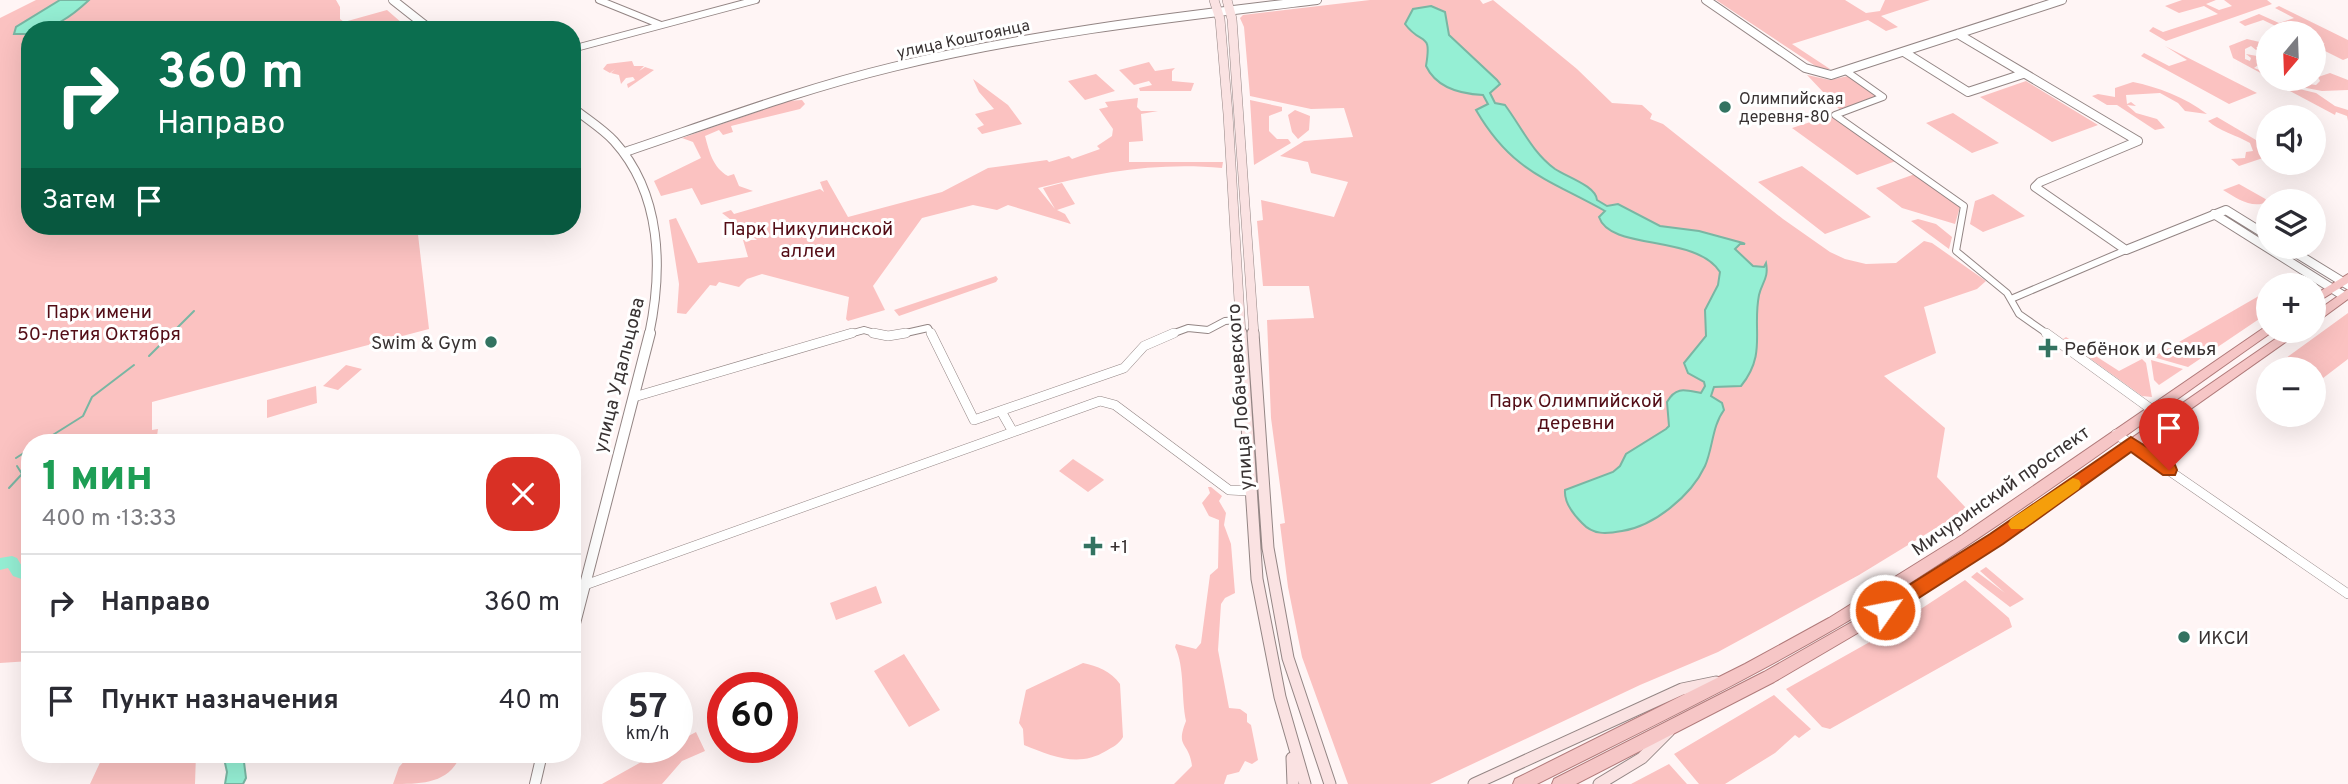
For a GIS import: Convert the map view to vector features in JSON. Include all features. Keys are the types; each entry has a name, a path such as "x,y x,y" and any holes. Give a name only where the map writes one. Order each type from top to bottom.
{"main road":[{"name":"улица Лобачевского","path":"1214,0 1226,6"},
{"name":"улица Лобачевского","path":"1226,6 1252,290 1268,548 1288,658 1330,784"},
{"name":"улица Лобачевского","path":"1226,6 1224,66 1249,491 1261,613 1292,745 1305,784"},
{"path":"2326,295 2344,287"},
{"path":"2326,306 2344,287"},
{"name":"Мичуринский проспект","path":"1521,784 1750,669 1834,622 1950,550 2256,337"},
{"name":"Мичуринский проспект","path":"1560,784 1769,677 1885,610 1996,539 2277,343"},
{"path":"1474,784 1568,738 1682,689 1723,681"},
{"path":"1599,784 1642,758 1675,725"},
{"path":"1292,745 1293,784"}],"street":[{"path":"393,0 417,21"},
{"path":"599,0 661,25"},
{"path":"581,47 756,0"},
{"name":"улица Коштоянца","path":"625,152 757,106 894,67 1081,29 1226,6 1257,7 1317,0"},
{"path":"1706,0 1811,71 1831,75 2062,0"},
{"path":"1958,34 2138,141 2040,181 2035,187 2126,250"},
{"path":"1904,52 1968,92 2023,74"},
{"path":"1846,71 1883,97 1835,115 1961,203 1965,210 1956,251 1998,285 2011,299 2011,304 2019,314 2151,409"},
{"name":"улица Удальцова","path":"581,113 599,126 625,152 650,207 660,262 654,320 581,600"},
{"path":"1232,187 1236,183 1244,187"},
{"path":"2011,299 2225,210 2256,229"},
{"path":"2214,214 2256,240"},
{"path":"2291,259 2344,287"},
{"path":"2303,259 2344,287"},
{"path":"1237,290 1245,295 1252,290"},
{"path":"634,397 864,330 888,337 928,328 974,420 1124,368 1144,345 1188,328 1208,330 1225,321 1239,320"},
{"path":"585,584 1091,402 1108,402 1229,490 1249,491"},
{"path":"1001,411 1013,432"},
{"path":"2116,434 2348,594"},
{"path":"535,784 540,763"}],"green space":[{"name":"Парк имени 50-летия Октября","path":"36,0 336,0 343,21 21,21 21,235 418,235 429,329 152,402 152,430 158,429 157,434 21,434 21,662 0,663 0,18"},
{"name":"Парк Олимпийской деревни","path":"1370,0 1480,0 1483,4 1493,0 1577,69 1612,103 1642,105 1652,114 1650,119 1663,124 1783,219 1830,252 1866,264 1896,263 1924,241 1932,243 1986,281 1977,289 1924,307 1936,353 1884,376 1945,428 1937,477 1967,509 1859,575 1718,652 1640,685 1430,784 1348,784 1302,657 1288,587 1280,524 1285,523 1271,418 1267,320 1314,318 1309,286 1263,286 1257,221 1263,220 1261,200 1334,217 1348,182 1311,173 1308,162 1280,156 1304,141 1353,137 1344,108 1311,109 1250,96 1244,27 1240,18 1243,15"},
{"path":"1716,0 1845,0 1866,13 1880,11 1885,0 1930,0 1881,16 1898,27 1886,31 1868,20 1792,44 1830,69 1820,69"},
{"path":"2182,0 2216,0 2206,4 2219,10 2232,6 2224,0 2267,0 2272,4 2166,41 2149,31 2153,27 2163,32 2218,14 2204,6 2179,13 2165,6"},
{"path":"2279,6 2309,21 2285,21 2294,18 2275,8"},
{"name":"Парк имени 50-летия Октября","path":"387,10 400,21 348,21"},
{"path":"2259,14 2275,21 2256,21 2245,26 2239,22"},
{"path":"2326,29 2348,40 2348,58 2343,60 2326,52"},
{"path":"2247,39 2256,41 2256,50 2251,46 2245,49 2245,59 2250,61 2251,58 2246,54 2256,56 2256,70 2233,58 2229,46"},
{"path":"2165,46 2257,93 2229,104 2141,56 2144,53 2169,66 2187,60"},
{"path":"632,61 634,66 644,66 639,71 645,67 654,70 628,88 627,84 635,80 633,77 626,78 621,84 619,75 611,73 615,69 610,73 603,69 607,64"},
{"path":"1149,62 1155,71 1175,68 1172,71 1172,81 1194,83 1191,91 1140,91 1139,88 1152,85 1149,81 1134,85 1119,70"},
{"path":"2330,73 2348,80 2348,90 2326,91 2326,74"},
{"path":"1096,74 1115,91 1085,100 1068,81"},
{"path":"1807,75 1830,80 1848,76 1879,97 1841,111"},
{"path":"973,79 1008,105 1022,124 982,134 977,128 984,125 975,114 994,109 979,92"},
{"path":"2026,81 2098,125 2052,142 1980,97"},
{"path":"2133,82 2171,94 2207,114 2185,111 2178,103 2160,93 2126,95 2127,104 2131,102 2136,106 2127,105 2136,113 2157,119 2165,128 2155,130 2117,105 2107,105 2092,96 2098,94 2115,97 2115,88"},
{"path":"2290,91 2316,93 2335,106 2348,110 2348,121 2347,116 2336,112 2335,115 2326,110 2326,105 2316,105"},
{"name":"Парк Никулинской аллеи","path":"1138,98 1137,107 1141,111 1158,111 1141,114 1143,141 1129,142 1129,162 1223,162 1222,168 1152,167 1084,177 1038,188 1055,209 1043,188 1062,183 1075,204 1057,210 1065,214 1071,224 1008,205 997,210 973,205 922,218 873,286 885,310 848,321 849,297 762,274 747,279 739,287 719,282 716,286 710,285 686,314 677,313 679,284 669,220 676,218 698,263 748,257 743,240 757,240 722,213 731,210 734,214 820,189 824,192 820,182 827,180 848,217 942,192 988,168 1047,160 1049,162 1069,156 1072,159 1100,149 1097,146 1112,136 1113,129 1099,109 1108,107 1105,102"},
{"path":"802,100 805,104 800,109 731,126 733,132 723,135 719,130 705,136 712,159 723,173 728,176 734,174 739,186 753,191 701,205 692,188 661,196 654,181 701,158 693,142 682,138 788,101"},
{"path":"1250,100 1282,107 1282,111 1269,116 1269,131 1277,139 1288,139 1291,143 1254,165"},
{"path":"1295,110 1310,116 1309,130 1298,139 1292,132 1288,115"},
{"path":"1953,113 1999,143 1972,153 1926,123"},
{"path":"1832,115 1896,161 1857,175 1792,128"},
{"path":"2217,117 2256,140 2256,160 2239,166 2231,159 2245,158 2246,152 2253,151 2250,143 2208,121"},
{"path":"1802,166 1871,217 1825,234 1758,182"},
{"path":"1915,174 1960,207 1955,224 1902,208 1876,188"},
{"path":"2239,184 2256,194 2256,204 2240,200 2223,190"},
{"path":"1993,194 2025,216 1983,232 1970,224 1975,201"},
{"path":"1918,219 1936,224 1952,237 1949,249 1911,221"},
{"path":"996,276 996,282 899,316 894,310"},
{"path":"2256,298 2256,321 2188,367 2153,357"},
{"path":"2348,313 2348,359 2326,376 2326,357 2288,357 2307,343 2326,343 2326,329"},
{"path":"2066,337 2119,371 2142,359 2146,363 2152,397 2142,396 2063,339"},
{"path":"2151,360 2183,369 2159,385 2154,380"},
{"path":"346,365 362,369 338,390 323,386"},
{"path":"316,386 317,403 267,418 267,400"},
{"path":"1073,459 1104,480 1088,492 1059,471"},
{"path":"1208,487 1222,496 1219,501 1226,513 1224,525 1231,544 1235,593 1225,598 1221,604 1218,650 1229,708 1240,709 1247,714 1258,760 1252,764 1245,761 1239,772 1227,775 1224,784 1174,784 1192,766 1182,741 1186,721 1180,664 1175,647 1176,644 1196,649 1201,643 1210,575 1218,568 1219,520 1209,516 1202,503 1210,493"},
{"path":"1986,567 2024,599 2010,607 1971,577 1977,572 2005,593 1980,571"},
{"path":"1965,580 2009,618 2012,627 1830,729 1822,727 1786,689 1875,639"},
{"path":"876,586 882,603 836,620 830,603"},
{"path":"904,654 940,710 909,727 874,671"},
{"path":"1083,663 1103,670 1120,684 1123,737 1113,747 1085,759 1055,756 1024,745 1023,729 1019,723 1026,690"},
{"path":"1774,695 1811,729 1799,738 1795,735 1775,753 1725,784 1699,784 1674,754"},
{"path":"696,732 705,751 693,756 693,734"},
{"path":"100,763 196,763 195,784 90,784"},
{"path":"403,763 456,763 442,777 433,780 393,784"},
{"path":"639,763 680,763 662,784 602,784"},
{"path":"1669,764 1687,784 1631,784"}],"shaded area":[{"path":"60,0 89,0 62,21 26,21"},
{"path":"1431,6 1445,12 1449,35 1500,84 1490,93 1495,103 1505,105 1534,147 1555,169 1592,190 1597,200 1607,206 1618,204 1660,226 1699,231 1743,243 1745,244 1740,244 1735,249 1753,266 1764,267 1766,263 1766,276 1757,308 1754,363 1741,386 1714,387 1711,396 1722,403 1724,410 1717,423 1705,466 1691,488 1670,508 1634,528 1605,533 1591,530 1570,508 1565,490 1613,472 1620,466 1626,454 1666,429 1669,426 1667,402 1674,393 1681,390 1701,393 1704,382 1688,373 1684,363 1706,336 1705,310 1718,285 1720,272 1708,260 1693,252 1619,235 1606,228 1599,217 1605,211 1518,161 1503,147 1476,110 1488,104 1483,95 1466,93 1442,84 1426,66 1426,43 1405,24 1413,9"},
{"path":"21,24 21,34 14,34 16,27"},
{"path":"225,763 244,763 246,778 243,784 225,784"}],"waterway":[{"path":"149,356 194,311"},
{"path":"54,434 83,416 92,397 134,365"},
{"path":"16,458 21,455"},
{"path":"17,466 21,472"},
{"path":"9,488 21,475"},
{"path":"0,564 12,562 21,573"}],"slow traffic":[{"path":"2017,524 2073,484"}],"place":[{"name":"Олимпийская деревня-80","path":"1725,107"},
{"name":"Swim & Gym","path":"491,342"},
{"name":"Ребёнок и Семья","path":"2048,348"},
{"name":"+1","path":"1093,546"},
{"name":"ИКСИ","path":"2184,637"}],"route":[{"path":"1885,610 1996,539 2131,443 2169,470"}]}
